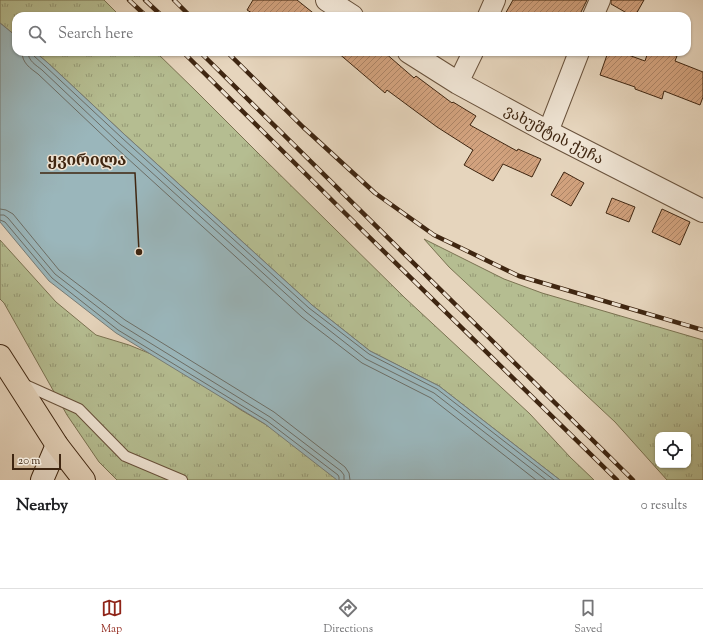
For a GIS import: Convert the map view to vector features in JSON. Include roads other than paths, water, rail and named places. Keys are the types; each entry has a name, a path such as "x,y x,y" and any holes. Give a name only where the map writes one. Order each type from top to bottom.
{"main road":[{"path":"0,356 57,445 84,480"}],"street":[{"path":"327,0 346,12"},
{"path":"490,12 495,0"},
{"path":"595,12 600,0"},
{"name":"ვახუშტის ქუჩა","path":"416,56 458,82 548,132 703,211"},
{"path":"458,82 471,56"},
{"path":"548,132 577,56"},
{"path":"42,480 57,445"}],"lane":[{"path":"16,381 80,409 125,456 182,480"}],"water":[{"path":"0,23 12,33 12,56 40,56 312,305 370,351 439,386 560,480 337,480 265,424 116,333 49,281 0,222"}],"railway":[{"path":"129,0 142,12"},
{"path":"145,0 158,12"},
{"path":"174,0 186,12"},
{"path":"187,56 617,480"},
{"path":"204,56 633,480"},
{"path":"231,56 303,127 375,193 434,235 519,276 703,330"}],"place":[{"name":"ყვირილა","path":"139,252"}]}
